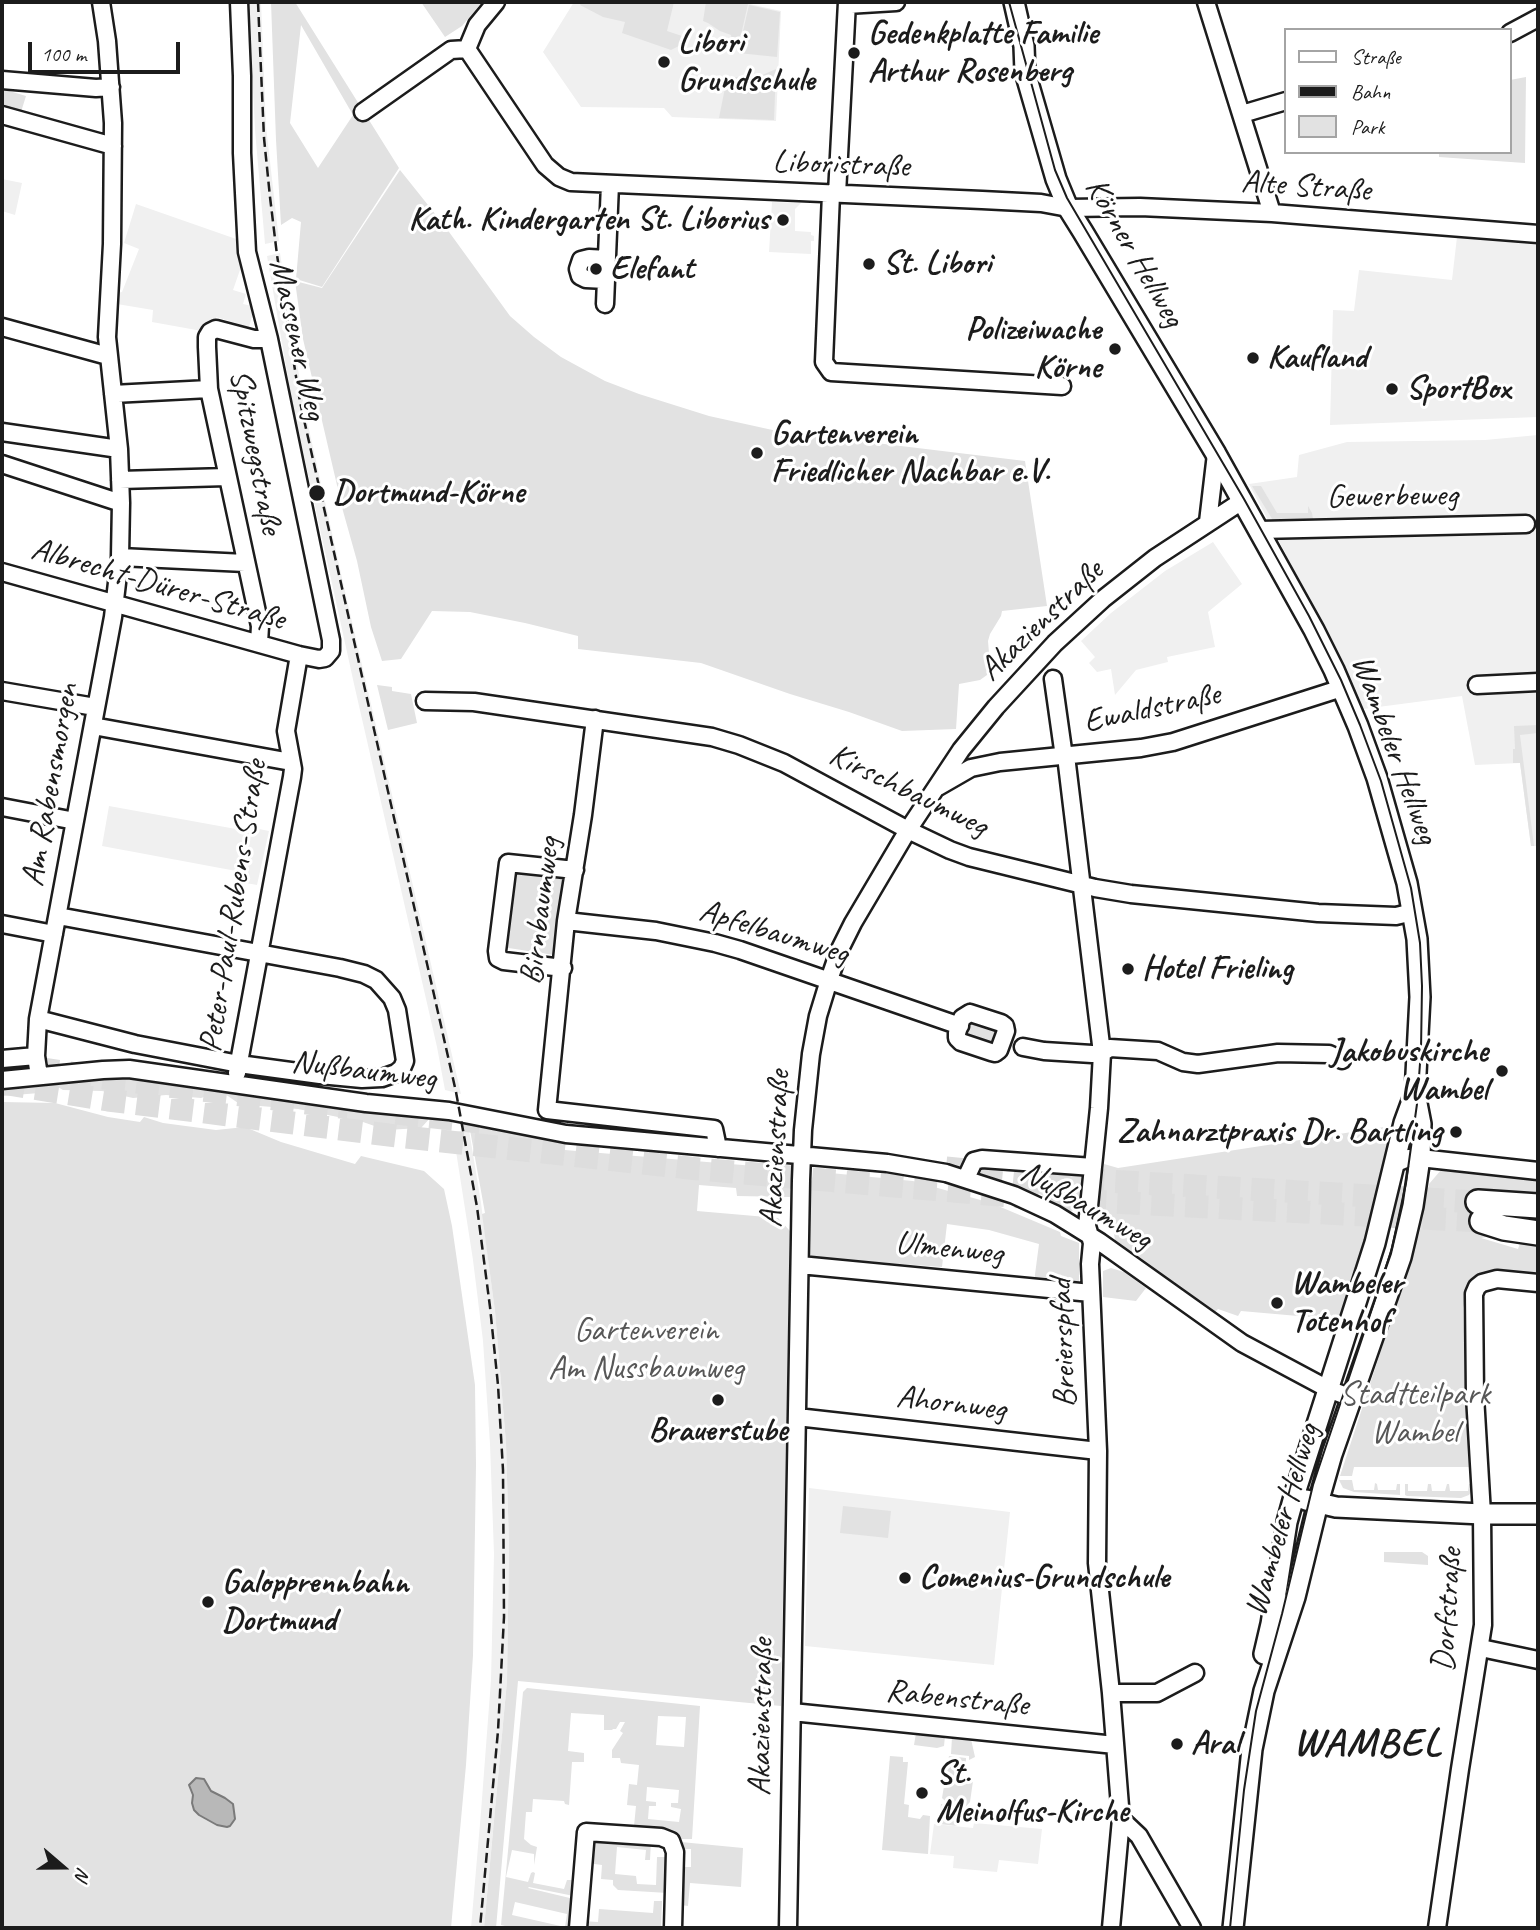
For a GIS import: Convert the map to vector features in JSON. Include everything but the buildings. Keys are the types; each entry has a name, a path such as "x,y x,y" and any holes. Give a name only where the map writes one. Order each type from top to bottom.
{"highway":[{"path":"1480,1212 1538,1206"},
{"path":"1480,1212 1538,1226"},
{"path":"1480,1212 1504,1228 1538,1233"}],"main road":[{"name":"Körner Hellweg","path":"1000,2 1014,53 1026,72"},
{"name":"Körner Hellweg","path":"1014,2 1024,46 1026,72 1056,179 1069,208 1216,454"},
{"name":"Wambeler Hellweg","path":"1216,454 1314,630 1358,726 1401,859 1417,939 1420,997 1415,1093 1421,1124 1420,1158 1413,1206 1401,1257 1318,1503 1295,1597 1258,1712 1246,1794 1233,1928"},
{"name":"Wambeler Hellweg","path":"1223,1928 1245,1729 1271,1625 1287,1522 1367,1272 1404,1123 1415,1093"},
{"path":"1294,1496 1336,1507 1538,1514"}],"street":[{"name":"Am Rabensmorgen","path":"38,1076 38,1019 93,726 120,557 119,449 107,337 112,244 111,87 101,2"},
{"name":"Massener Weg","path":"239,2 247,252 269,339 332,646 325,658 299,655"},
{"path":"363,112 451,50 467,49 477,25 496,2"},
{"path":"896,2 847,3 824,362 831,372 1062,386"},
{"path":"1206,2 1272,212"},
{"path":"1512,32 1538,18"},
{"name":"Liboristraße","path":"467,49 545,165 558,177 571,182 1029,202 1069,208"},
{"path":"2,80 89,88 111,87"},
{"path":"1242,114 1284,102"},
{"path":"2,115 113,146"},
{"path":"605,304 610,184"},
{"name":"Alte Straße","path":"1069,208 1133,206 1272,212 1538,234"},
{"path":"606,280 586,279 578,270 581,260 607,259"},
{"path":"2,327 108,356"},
{"name":"Spitzwegstraße","path":"259,643 260,626 209,388 207,337 216,329 254,340 269,339"},
{"path":"113,394 209,388"},
{"path":"2,432 119,449"},
{"path":"1209,522 1216,454"},
{"path":"2,464 121,503"},
{"path":"120,480 227,477"},
{"name":"Akazienstraße","path":"788,1928 803,1130 811,1054 818,1016 829,980 853,923 933,790 961,750 1014,686 1103,599 1154,558 1242,501"},
{"name":"Gewerbeweg","path":"1259,530 1526,524"},
{"path":"120,557 246,562"},
{"name":"Albrecht-Dürer-Straße","path":"2,572 299,655"},
{"name":"Peter-Paul-Rubens-Straße","path":"235,1084 292,777 286,731 299,655"},
{"name":"Breierspfad","path":"1053,679 1066,761 1102,1053 1087,1226 1091,1243 1098,1451 1097,1563 1121,1819 1111,1928"},
{"path":"1477,685 1538,682"},
{"name":"Ewaldstraße","path":"933,790 971,768 1000,762 1066,761 1173,742 1342,688"},
{"path":"2,691 95,708"},
{"name":"Kirschbaumweg","path":"425,701 466,701 595,719 686,732 739,745 784,763 908,830 969,857 1081,884 1131,894 1318,912 1396,916 1413,912"},
{"name":"Birnbaumweg","path":"595,719 566,920 547,1110 714,1129 718,1148"},
{"path":"93,726 291,762"},
{"path":"961,750 962,761 971,768"},
{"path":"2,807 75,821"},
{"path":"563,968 504,961 498,958 497,951 508,863 575,870"},
{"path":"58,916 260,953"},
{"name":"Apfelbaumweg","path":"566,920 677,934 740,950 960,1026"},
{"path":"2,924 54,934"},
{"name":"Nußbaumweg","path":"38,1019 111,1039 239,1064 320,1075 374,1079 390,1076 402,1068 405,1057 397,1010 392,998 376,980 351,970 260,953"},
{"path":"1012,1043 1001,1023 970,1013 962,1018 957,1038 961,1042 995,1053 1012,1043 1045,1051 1092,1054 1102,1053 1110,1048 1158,1051 1183,1062 1198,1064 1278,1053 1329,1054 1342,1060"},
{"path":"2,1059 36,1056"},
{"name":"Nußbaumweg","path":"2,1080 129,1069 366,1103 449,1111 566,1134 907,1165 965,1178 1014,1195 1055,1214 1088,1234 1242,1343 1328,1389 1352,1398"},
{"path":"965,1178 974,1161 982,1158 1093,1167"},
{"path":"1396,1163 1408,1158 1420,1158 1538,1171"},
{"name":"Ulmenweg","path":"800,1265 1091,1293"},
{"name":"Dorfstraße","path":"1437,1928 1481,1648 1484,1602 1475,1396 1474,1294 1482,1283 1497,1279 1538,1283"},
{"name":"Ahornweg","path":"797,1417 1098,1451"},
{"path":"1481,1648 1538,1660"},
{"path":"1111,1693 1157,1693 1195,1673"},
{"name":"Rabenstraße","path":"792,1712 1115,1745"},
{"path":"1121,1819 1139,1836 1192,1928"},
{"path":"578,1928 586,1832 661,1837 671,1841 675,1852 673,1928"}],"shaded area":[{"path":"249,2 261,2 266,126 279,241 265,244 255,130"},
{"name":"Libori Grundschule","path":"574,2 740,2 781,11 776,121 672,117 664,108 581,107 543,52"},
{"path":"2,179 22,183 15,215 2,211"},
{"name":"Kath. Kindergarten St. Liborius","path":"772,202 801,203 795,209 795,231 811,232 814,236 814,241 811,241 811,254 769,252"},
{"path":"136,204 239,240 241,267 233,290 246,294 243,304 252,306 249,327 216,317 215,322 202,331 152,322 153,310 117,304 117,293 122,292 139,249 124,243"},
{"path":"1457,237 1538,245 1538,417 1330,425 1333,310 1354,311 1359,270 1452,280"},
{"path":"280,253 304,407 461,1094 445,1090 292,401 267,256"},
{"path":"1538,435 1538,846 1531,846 1520,763 1475,765 1462,696 1363,709 1346,669 1249,484 1297,477 1299,455 1347,442 1485,440"},
{"path":"1213,542 1242,584 1208,612 1215,647 1167,657 1168,662 1136,670 1115,695 1111,669 1097,672 1089,663 1095,657 1081,641 1111,613 1165,571"},
{"path":"109,806 258,833 259,829 269,831 257,885 246,883 247,873 102,846"},
{"path":"469,1130 495,1311 506,1443 509,1546 507,1681 484,1928 471,1928 491,1680 494,1554 483,1341 453,1132"},
{"name":"Comenius-Grundschule","path":"809,1488 1010,1512 994,1665 805,1646"},
{"path":"196,1778 204,1779 211,1791 233,1804 235,1819 230,1826 217,1825 194,1810 189,1785"},
{"path":"974,1823 1042,1829 1038,1864 999,1860 997,1872 953,1868 954,1856 930,1854 934,1824 973,1828"}],"green space":[{"path":"271,2 295,2 399,168 322,287 296,279 301,222 292,218 281,225","holes":["301,25 353,115 318,168 290,123"]},
{"path":"421,2 482,2 462,26 445,37"},
{"path":"582,2 674,2 667,31 682,36 683,44 671,50 622,33 625,22 603,17 580,5"},
{"path":"706,2 748,4 741,35 732,40 731,35 703,21"},
{"path":"749,5 780,12 777,57 738,53"},
{"path":"776,69 774,120 719,118 725,88 733,78 744,75 760,76"},
{"path":"1526,77 1525,163 1439,157 1439,154 1512,154 1512,80"},
{"path":"6,85 6,90 26,96 21,112 2,106 2,86"},
{"path":"400,170 510,316 561,357 605,381 709,416 777,431 1025,461 1047,606 1002,611 988,641 990,665 987,675 980,680 959,684 956,729 902,731 701,663 578,649 578,636 470,612 432,611 401,659 382,661 371,627 303,339 295,281 322,288"},
{"path":"1252,486 1261,486 1277,513 1308,513 1308,506 1313,519 1274,522"},
{"path":"377,685 411,694 417,723 388,730"},
{"path":"1538,725 1538,733 1520,735 1534,846 1531,846 1520,763 1513,763 1514,726"},
{"path":"511,866 565,872 554,955 502,947"},
{"path":"971,1019 997,1029 992,1045 965,1036"},
{"path":"126,1075 218,1087 217,1093 201,1098 166,1095 133,1098 102,1091 63,1090 58,1087 57,1080"},
{"path":"51,1080 54,1088 52,1092 2,1096 2,1085"},
{"path":"226,1090 366,1111 431,1117 421,1128 386,1130 363,1122 298,1109 238,1103 225,1094"},
{"name":"Galopprennbahn Dortmund","path":"2,1102 55,1103 108,1117 140,1122 144,1117 163,1123 216,1130 245,1127 281,1142 355,1164 361,1156 424,1171 444,1189 452,1226 475,1385 476,1465 473,1655 451,1928 2,1928"},
{"name":"Gartenverein Am Nussbaumweg","path":"493,1126 561,1142 565,1150 778,1168 788,1174 790,1197 737,1196 736,1188 699,1185 697,1211 778,1218 790,1231 781,1706 518,1681 496,1928 484,1928 507,1681 509,1546 506,1443 495,1311 482,1214 485,1213 470,1130"},
{"path":"1391,1126 1364,1247 1339,1325 1321,1318 1241,1311 1238,1316 1218,1309 1213,1314 1116,1245 1113,1229 1101,1209 1104,1164 1118,1168"},
{"path":"1073,1170 1082,1171 1080,1201 1073,1211 1014,1181 1017,1175 1067,1179"},
{"name":"Stadtteilpark Wambel","path":"1441,1170 1538,1175 1538,1192 1475,1189 1486,1237 1481,1238 1518,1249 1520,1243 1538,1244 1538,1278 1486,1272 1469,1283 1463,1308 1470,1467 1354,1467 1352,1476 1340,1476 1419,1234 1429,1184"},
{"path":"820,1172 913,1181 991,1203 1060,1232 1061,1236 1079,1243 1079,1284 1034,1282 1039,1244 989,1230 947,1224 942,1267 809,1257 810,1184 814,1174"},
{"path":"1111,1268 1124,1272 1146,1288 1136,1301 1103,1297 1103,1271"},
{"path":"1339,1480 1352,1480 1354,1490 1374,1490 1375,1483 1378,1490 1396,1490 1397,1484 1400,1484 1400,1495 1354,1492 1343,1488"},
{"path":"1405,1484 1408,1484 1408,1491 1427,1491 1428,1484 1431,1484 1432,1491 1445,1491 1447,1484 1450,1491 1468,1491 1469,1484 1472,1490 1469,1495 1461,1498 1407,1496"},
{"path":"843,1506 891,1511 888,1538 840,1533"},
{"path":"1384,1552 1422,1552 1428,1556 1428,1565 1384,1562"},
{"path":"527,1688 700,1706 692,1839 681,1839 671,1831 620,1828 634,1826 636,1806 627,1805 629,1784 637,1785 639,1765 621,1763 620,1758 612,1758 612,1750 623,1733 620,1731 625,1722 620,1722 616,1729 604,1730 604,1715 571,1713 568,1751 584,1753 584,1762 572,1762 569,1805 564,1801 533,1799 532,1812 526,1812 524,1839 537,1847 534,1865 534,1854 512,1850 506,1877 528,1882 533,1872 533,1883 564,1889 567,1880 575,1880 574,1896 528,1888 574,1899 572,1928 513,1928 501,1925 523,1692","holes":["658,1716 686,1717 684,1747 656,1745","647,1787 679,1790 678,1803 671,1803 671,1807 681,1809 679,1822 648,1819 649,1806 656,1806 656,1802 646,1801","515,1902 567,1914 565,1927 512,1915"]},
{"path":"916,1733 945,1736 944,1746 937,1748 914,1745"},
{"path":"952,1737 971,1739 975,1757 969,1760 969,1756 951,1754"},
{"path":"890,1756 903,1757 903,1762 908,1762 904,1804 909,1805 908,1817 920,1819 923,1815 930,1816 928,1854 882,1850"},
{"path":"949,1756 966,1758 966,1765 955,1764 954,1783 973,1781 970,1802 959,1814 942,1798"},
{"path":"941,1804 958,1815 957,1826 939,1824"},
{"path":"590,1840 651,1841 650,1860 645,1860 646,1850 617,1847 615,1874 636,1876 637,1884 656,1885 657,1857 671,1857 668,1893 618,1890 613,1885 613,1880 601,1879 602,1865 587,1863"},
{"path":"681,1842 743,1848 741,1887 690,1883 688,1906 681,1905 680,1867 691,1867 691,1849 681,1849"},
{"path":"654,1901 662,1901 661,1928 584,1928 582,1921 598,1922 599,1909 653,1913"}],"tunnel":[{"path":"2,1063 348,1108"},
{"path":"2,1083 108,1100 405,1137 698,1169 1033,1198 1482,1221"},
{"path":"396,1113 480,1122"},
{"path":"946,1168 1036,1177 1478,1202"}],"tram line":[{"path":"1009,2 1055,170 1067,198 1244,499 1341,680 1381,781 1411,888 1420,943 1421,1050 1406,1183 1392,1248 1313,1485 1256,1711 1244,1790 1230,1928"}],"railway":[{"path":"258,2 264,138 270,197 300,402 456,1092 477,1207 490,1307 503,1470 504,1617 498,1731 480,1928"}],"place":[{"name":"Gedenkplatte Familie Arthur Rosenberg","path":"854,53"},
{"name":"Libori Grundschule","path":"664,62"},
{"name":"Kath. Kindergarten St. Liborius","path":"783,220"},
{"name":"St. Libori","path":"869,264"},
{"name":"Elefant","path":"596,269"},
{"name":"Polizeiwache Körne","path":"1115,349"},
{"name":"Kaufland","path":"1253,358"},
{"name":"SportBox","path":"1392,389"},
{"name":"Gartenverein Friedlicher Nachbar e.V.","path":"757,453"},
{"name":"Dortmund-Körne","path":"317,493"},
{"name":"Hotel Frieling","path":"1128,969"},
{"name":"Jakobuskirche Wambel","path":"1502,1071"},
{"name":"Zahnarztpraxis Dr. Bartling","path":"1456,1132"},
{"name":"Wambeler Totenhof","path":"1277,1303"},
{"name":"Brauerstube","path":"718,1400"},
{"name":"Comenius-Grundschule","path":"905,1578"},
{"name":"Galopprennbahn Dortmund","path":"208,1602"},
{"name":"Aral","path":"1177,1744"},
{"name":"St. Meinolfus-Kirche","path":"922,1793"}],"district":[{"name":"WAMBEL","path":"1368,1745"}]}
